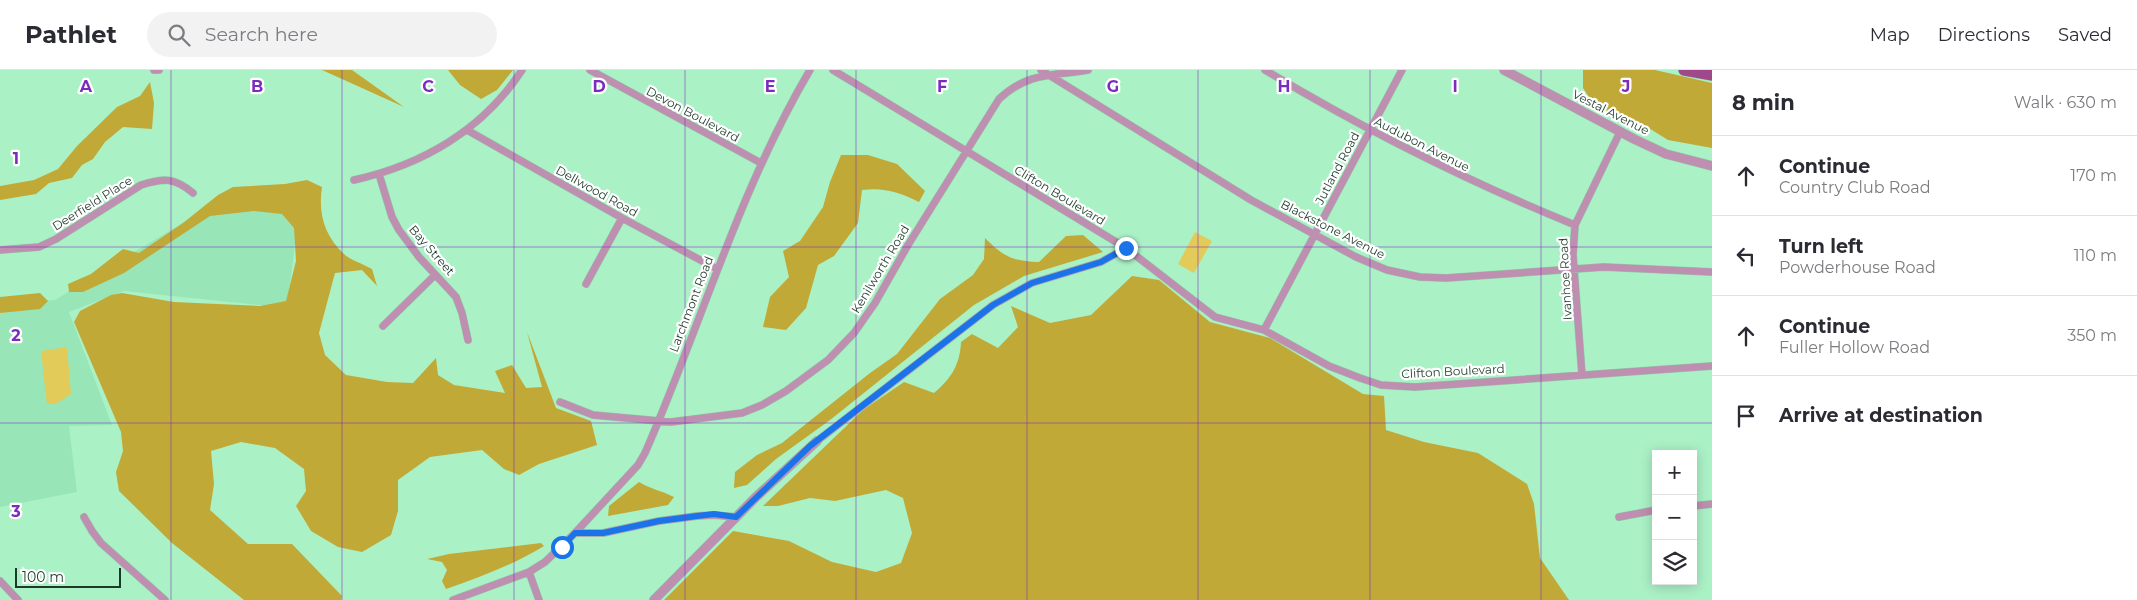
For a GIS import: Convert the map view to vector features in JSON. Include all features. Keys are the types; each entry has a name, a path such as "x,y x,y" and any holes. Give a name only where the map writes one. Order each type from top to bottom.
{"main road":[{"path":"1684,70 1712,75"}],"street":[{"path":"154,70 159,70"},
{"path":"354,180 379,174 416,161 467,130 498,102 522,70"},
{"name":"Devon Boulevard","path":"590,70 760,163"},
{"name":"Larchmont Road","path":"452,600 529,572 544,562 575,533 638,465 658,422 760,163 785,113 810,70"},
{"name":"Clifton Boulevard","path":"833,70 1126,248 1215,317 1264,330 1329,366 1381,385 1415,386 1712,366"},
{"name":"Blackstone Avenue","path":"1041,70 1251,200 1368,263 1387,270 1420,277 1446,278 1628,267 1712,272"},
{"name":"Kenilworth Road","path":"560,402 593,415 658,422 712,418 742,413 762,406 786,391 828,360 854,333 875,303 984,120 1005,93 1026,80 1088,70"},
{"name":"Audubon Avenue","path":"1265,70 1370,130 1501,195 1574,225"},
{"name":"Jutland Road","path":"1264,330 1402,70"},
{"name":"Vestal Avenue","path":"1504,70 1620,132 1666,154 1712,166"},
{"name":"Dellwood Road","path":"467,130 622,218 717,269"},
{"name":"Ivanhoe Road","path":"1582,375 1572,240 1574,225 1620,132"},
{"name":"Bay Street","path":"379,174 392,217 399,230 435,275 456,297 468,340"},
{"name":"Deerfield Place","path":"0,250 39,247 56,239 141,185 156,180 172,180 181,183 193,193"},
{"path":"586,284 622,218"},
{"path":"654,600 736,517 817,440 993,305 1032,283 1101,262 1126,248"},
{"path":"383,326 435,275"},
{"path":"1697,506 1712,504"},
{"path":"1619,518 1652,511"},
{"path":"575,533 603,533 659,521 714,514 736,517"},
{"path":"84,518 92,532 101,542 165,600"},
{"path":"529,572 539,600"},
{"path":"0,581 18,600"}],"shaded area":[{"path":"322,70 352,70 404,107"},
{"path":"448,70 513,70 497,90 481,99 460,85"},
{"path":"1583,70 1655,70 1712,83 1712,148 1668,140 1644,125 1595,106 1583,88"},
{"path":"150,82 154,103 152,129 123,127 105,142 93,159 82,165 72,178 49,183 36,194 0,200 0,186 34,180 58,169 77,146 117,107 140,96"},
{"path":"841,155 868,155 897,164 925,191 919,202 891,191 877,189 862,190 858,223 834,256 818,265 806,308 786,330 763,327 770,297 789,277 783,251 800,241 823,207 830,182"},
{"path":"307,180 322,187 322,215 327,232 332,240 347,257 372,269 377,286 362,270 335,273 319,333 325,355 346,375 387,382 413,383 436,358 438,375 454,385 505,393 495,371 512,365 526,388 542,387 527,332 556,408 591,421 597,445 539,464 519,475 504,469 482,450 430,457 398,480 398,511 391,535 362,552 338,547 311,531 296,506 306,491 304,469 275,448 241,442 211,451 214,484 210,510 248,544 292,544 342,596 341,600 244,600 172,543 119,491 116,472 123,451 121,432 74,322 80,311 111,295 122,293 174,302 260,306 286,301 296,261 294,228 282,214 254,211 210,216 124,273 83,292 69,292 68,284 91,274 123,249 139,253 183,223 218,195 233,187 285,184"},
{"path":"301,197 287,308 124,291 69,312 112,425 69,426 77,492 0,507 0,304 55,300 209,207"},
{"path":"1195,232 1212,241 1194,273 1178,264"},
{"path":"1083,235 1103,252 1024,276 974,305 830,420 776,459 747,485 734,488 735,472 757,455 782,443 897,354 940,299 973,275 984,259 985,238 1009,257 1039,262 1066,236"},
{"path":"1132,276 1159,280 1210,322 1270,338 1363,394 1384,396 1386,430 1424,442 1478,453 1527,484 1534,504 1540,558 1569,600 664,600 733,531 789,541 832,562 876,572 901,563 912,533 903,498 886,490 835,501 810,498 778,506 763,506 863,410 904,382 934,393 946,382 954,370 959,357 961,342 972,334 998,348 1018,327 1011,306 1050,323 1091,315"},
{"path":"40,293 48,301 40,309 0,313 0,297"},
{"path":"67,347 71,394 56,404 47,404 41,351"},
{"path":"639,482 674,497 668,505 608,516 609,506"},
{"path":"541,543 544,546 508,565 446,589 442,581 447,570 442,562 427,559 449,554"}],"route":[{"path":"562,547 575,533 603,533 659,521 714,514 736,517 810,446 993,305 1032,283 1083,269 1101,262 1126,248"}]}
